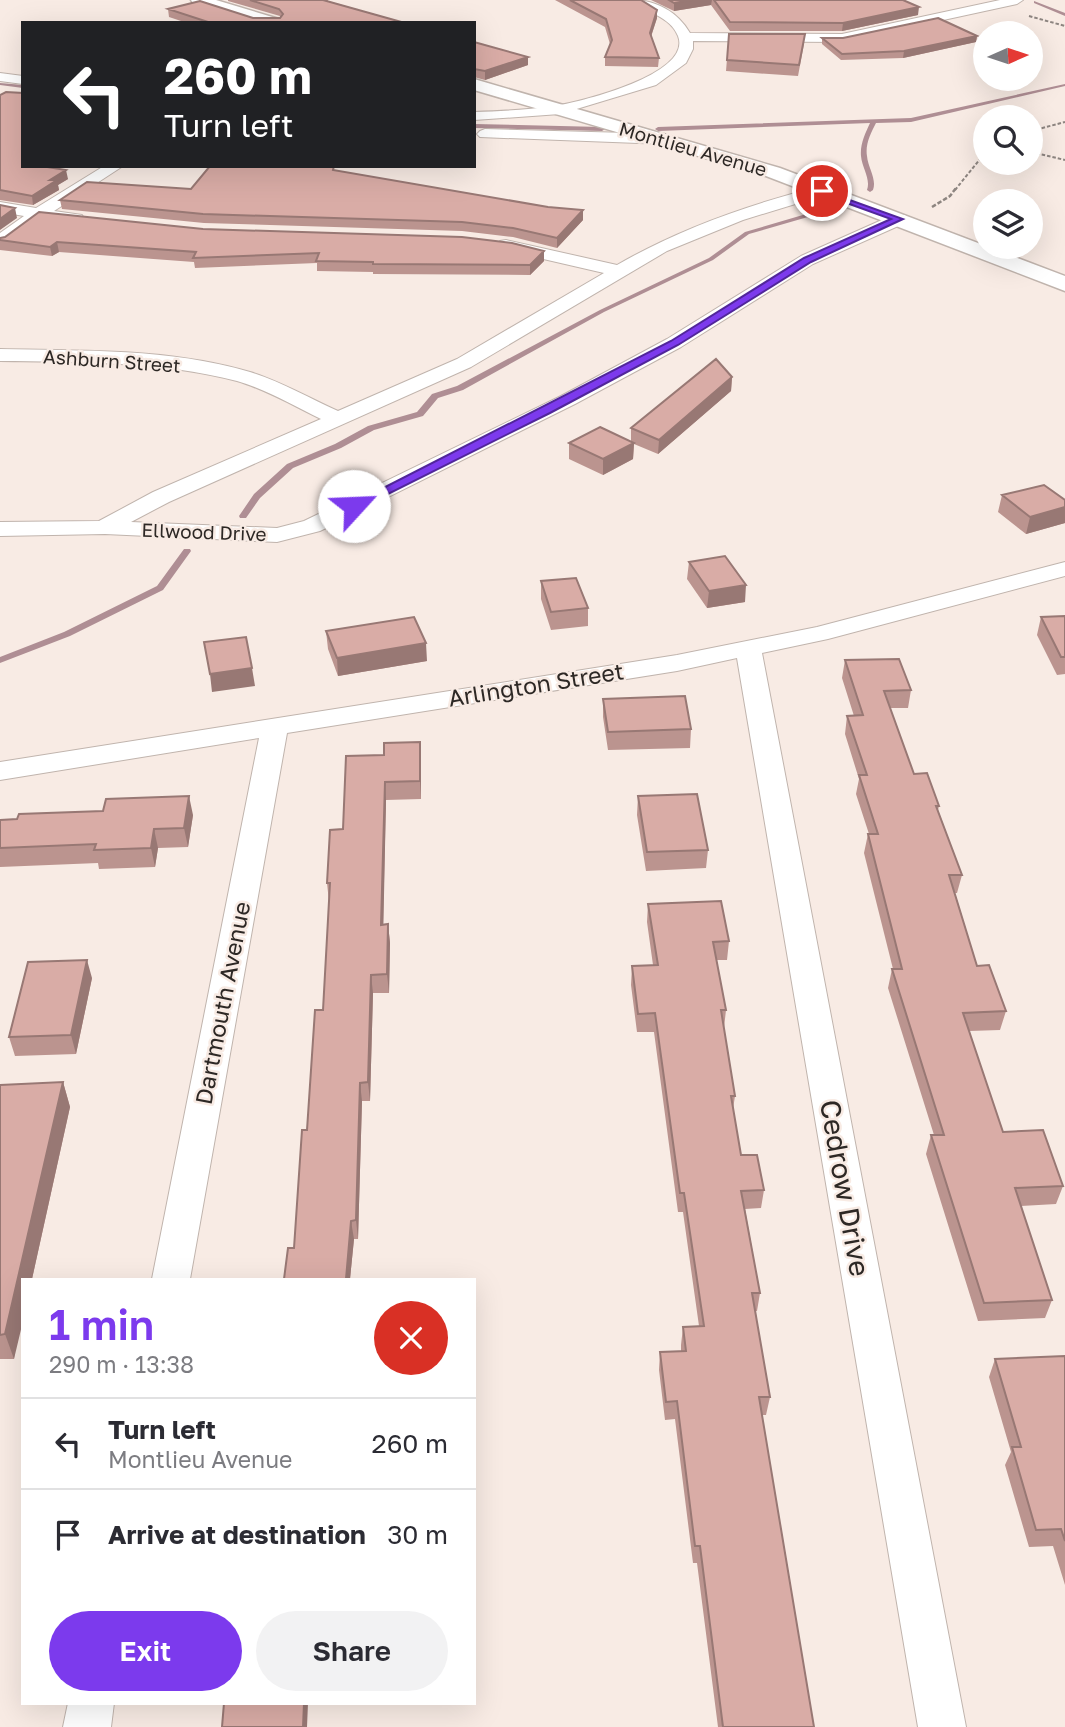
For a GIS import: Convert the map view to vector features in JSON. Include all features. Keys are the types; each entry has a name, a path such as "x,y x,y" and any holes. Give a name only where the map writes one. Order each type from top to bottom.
{"street":[{"path":"199,0 267,21"},
{"path":"476,116 560,110 664,76 686,56 689,47 687,37 664,14 639,0"},
{"path":"950,0 975,10"},
{"path":"687,37 803,40 842,38 1017,0"},
{"path":"0,77 21,80"},
{"name":"Montlieu Avenue","path":"476,85 774,172 1065,284"},
{"path":"476,134 665,139"},
{"path":"0,241 37,214 112,168"},
{"name":"Ellwood Drive","path":"103,528 161,497 464,363 661,247 737,216 822,191"},
{"path":"0,207 90,220"},
{"name":"Ellwood Drive","path":"0,529 103,528 277,535 312,526 568,400 674,343 807,260 899,219"},
{"path":"487,242 622,272"},
{"name":"Ashburn Street","path":"0,355 108,357 168,362 245,377 339,419"},
{"name":"Arlington Street","path":"0,771 677,663 819,634 1065,569"},
{"name":"Cedrow Drive","path":"748,649 942,1727"},
{"name":"Dartmouth Avenue","path":"171,1278 275,727"},
{"path":"87,1727 91,1705"}],"path":[{"path":"1043,128 1065,122"},
{"path":"1043,155 1065,160"},
{"path":"899,219 923,212 950,196 973,168"}],"building":[{"path":"250,0 323,0 398,21 205,21 168,9 200,1 253,18 280,18 283,14 279,9"},
{"path":"570,0 641,0 657,10 650,33 659,58 605,57 612,40 606,19"},
{"path":"669,0 692,0 674,3"},
{"path":"714,0 903,0 919,7 843,23 730,22"},
{"path":"938,18 973,34 973,37 904,51 842,54 822,38 843,38"},
{"path":"729,34 805,34 799,65 727,60"},
{"path":"476,43 528,57 485,71 476,69"},
{"path":"6,92 21,93 21,168 66,170 50,180 57,180 32,196 0,190 0,95"},
{"path":"208,168 334,168 548,207 583,210 557,238 513,228 462,222 203,214 60,200 87,182 191,189"},
{"path":"0,205 15,208 0,219"},
{"path":"39,212 203,229 462,237 512,243 544,251 530,265 373,264 316,261 319,253 193,258 196,252 57,242 50,247 0,240"},
{"path":"716,359 732,377 659,440 631,428"},
{"path":"600,427 634,443 603,459 569,443"},
{"path":"1044,485 1065,500 1065,507 1030,517 1002,495"},
{"path":"725,556 746,585 709,591 689,562"},
{"path":"576,578 588,608 551,612 541,581"},
{"path":"1065,616 1065,657 1061,657 1041,617"},
{"path":"414,617 426,643 337,658 326,631"},
{"path":"246,637 252,668 210,674 204,642"},
{"path":"899,659 911,690 884,691 914,774 927,773 939,806 936,806 962,875 949,875 977,966 989,965 1006,1011 963,1013 1003,1132 1043,1130 1063,1186 1015,1188 1052,1300 984,1303 931,1135 944,1135 892,969 902,969 868,834 878,834 859,775 867,775 847,716 863,715 845,660"},
{"path":"685,696 691,729 608,732 603,699"},
{"path":"420,742 420,781 385,782 381,925 388,924 387,974 371,975 368,1082 360,1083 356,1220 351,1221 346,1278 284,1278 288,1248 294,1248 302,1130 307,1130 315,1010 323,1010 330,830 343,829 346,756 384,755 384,743"},
{"path":"697,794 708,850 647,852 638,796"},
{"path":"189,796 184,828 154,829 151,848 94,850 96,844 0,848 0,820 17,819 19,814 103,811 106,799"},
{"path":"721,901 729,941 713,942 726,1010 721,1010 735,1096 731,1096 741,1155 757,1155 764,1190 741,1191 760,1293 752,1293 770,1397 759,1397 814,1727 723,1727 700,1546 695,1546 677,1401 666,1402 660,1352 686,1351 683,1327 704,1326 684,1193 680,1193 655,1013 638,1014 632,966 658,965 648,904"},
{"path":"87,960 71,1035 9,1037 28,962"},
{"path":"63,1082 5,1334 0,1335 0,1085"},
{"path":"1065,1356 1065,1541 1061,1529 1036,1530 1012,1447 1021,1447 995,1359"},
{"path":"224,1705 304,1705 303,1727 222,1727"}],"waterway":[{"path":"1036,2 1065,15"},
{"path":"0,84 21,87"},
{"path":"658,129 911,120 1065,85"},
{"path":"870,190 872,184 863,154 873,123"},
{"path":"476,126 602,129"},
{"path":"243,516 257,496 290,466 338,446 371,428 420,414 435,396 460,388 602,311 711,259 747,233 830,209"},
{"path":"0,660 67,634 160,588 187,551"}],"route":[{"path":"354,506 417,477 674,343 807,260 899,219 822,191"}]}
